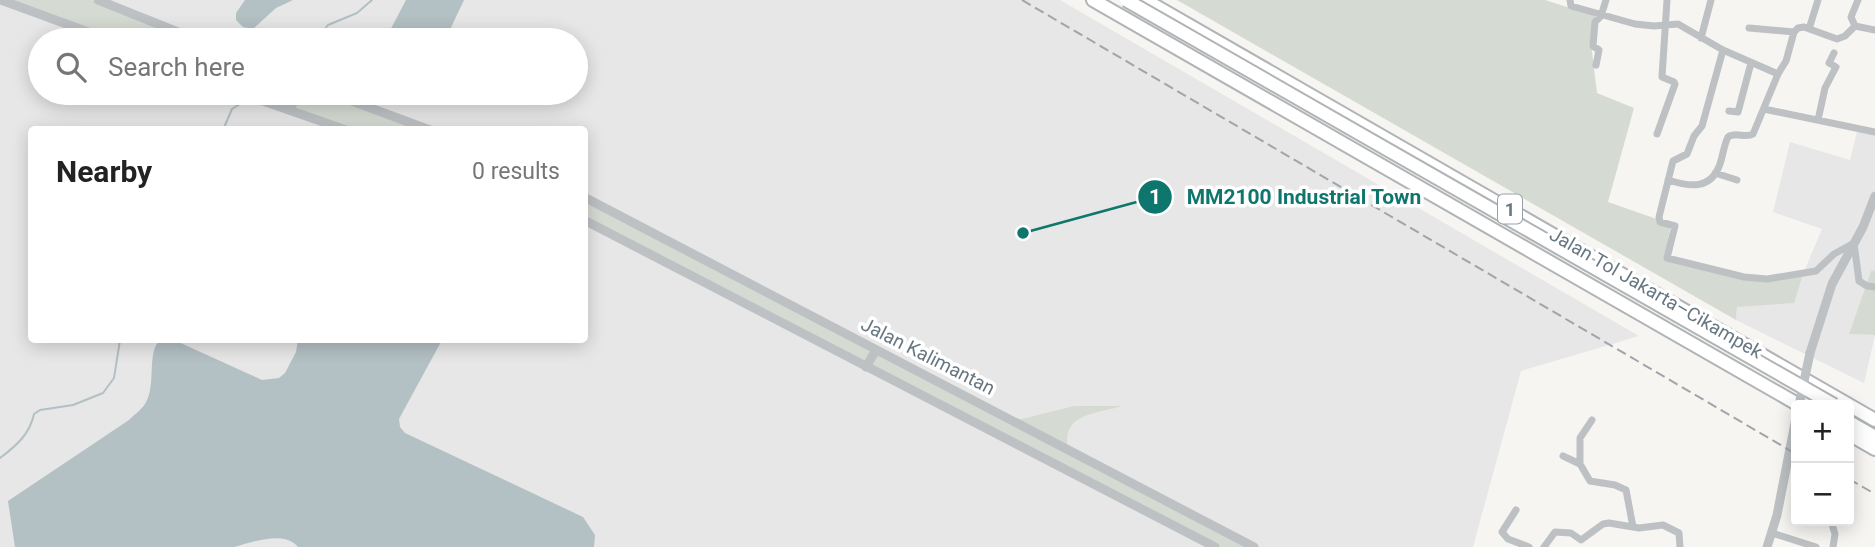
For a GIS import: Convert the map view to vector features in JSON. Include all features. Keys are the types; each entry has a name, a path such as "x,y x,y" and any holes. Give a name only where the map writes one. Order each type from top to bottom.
{"highway":[{"name":"Jalan Tol Jakarta–Cikampek","path":"1093,0 1791,400"},
{"name":"1","path":"1114,0 1811,400"},
{"name":"1","path":"1126,0 1825,400"},
{"name":"Jalan Tol Jakarta–Cikampek","path":"1144,0 1875,420"},
{"path":"1854,417 1875,429"},
{"path":"1854,425 1875,437"},
{"path":"1854,437 1875,449"}],"street":[{"path":"1,0 77,28"},
{"path":"98,0 168,28"},
{"path":"1570,0 1571,6 1635,24 1678,24 1723,50 1778,74"},
{"path":"1596,65 1600,50 1593,45 1595,22 1601,16 1605,0"},
{"path":"1657,134 1675,85 1662,77 1667,0"},
{"path":"1702,38 1711,0"},
{"path":"1809,29 1818,0"},
{"path":"1855,26 1851,17 1858,0"},
{"path":"1668,180 1694,187 1704,184 1715,173 1728,137 1753,134 1791,48 1794,32 1798,28 1837,39 1845,36 1855,26"},
{"path":"1855,26 1875,30"},
{"path":"1749,28 1794,32"},
{"path":"1723,50 1702,126 1694,136 1687,154 1673,161 1658,218 1660,222 1675,226 1667,258 1744,277 1767,279 1816,271 1833,254 1854,243"},
{"path":"1818,120 1825,88 1839,69 1829,63 1834,53"},
{"path":"1729,111 1738,112 1751,63"},
{"path":"275,105 335,126"},
{"path":"290,110 292,105"},
{"path":"362,105 419,126"},
{"path":"1764,109 1875,132"},
{"path":"1715,173 1737,180"},
{"path":"1800,400 1810,353 1832,284 1867,220 1875,196"},
{"name":"Jalan Kalimantan","path":"588,199 1254,547"},
{"name":"Jalan Kalimantan","path":"588,222 1214,547"},
{"path":"1854,243 1859,281 1875,287"},
{"path":"866,367 876,350"},
{"path":"1592,420 1580,438 1580,464 1590,481 1615,485 1626,490 1633,527"},
{"path":"1767,547 1791,443"},
{"path":"1563,456 1580,464"},
{"path":"1516,510 1502,529 1502,534 1529,547"},
{"path":"1544,547 1555,531 1571,533 1581,540 1603,524 1619,523 1633,527 1663,525 1671,528 1679,534 1680,547"},
{"path":"1833,526 1835,534 1833,547"},
{"path":"1772,533 1815,547"}],"shaded area":[{"path":"0,0 1060,0 1639,336 1521,371 1473,547 0,547"},
{"path":"1,0 91,0 166,28 77,28"},
{"path":"245,0 293,0 276,8 254,28 243,27 236,20 236,13"},
{"path":"406,0 464,0 451,28 391,28"},
{"path":"1177,0 1545,0 1595,16 1592,52 1597,93 1634,108 1608,202 1671,224 1665,255 1768,280 1803,274 1794,303 1737,307 1736,320"},
{"path":"263,105 363,105 422,126 336,126"},
{"path":"1858,128 1875,132 1875,270 1871,271 1849,334 1875,335 1864,383 1736,320 1737,307 1803,274 1822,229 1773,212 1790,142 1850,160"},
{"path":"588,199 1014,421 1074,406 1122,406 1083,417 1075,422 1067,437 1068,449 1254,547 1215,547 588,222"},
{"path":"1875,270 1875,335 1849,334 1871,271"},
{"path":"158,343 181,343 262,380 279,378 285,373 298,343 440,343 399,419 400,427 405,433 583,517 595,535 594,547 298,547 285,539 277,538 234,547 15,547 8,501 129,420 142,408 149,396"}],"waterway":[{"path":"326,28 357,13 372,0"},
{"path":"225,126 232,109 238,105"},
{"path":"0,458 22,439 34,414 40,410 73,405 103,393 114,378 120,343"}],"railway":[{"path":"1022,0 1791,451"},
{"path":"1854,482 1875,494"}],"place":[{"name":"MM2100 Industrial Town","path":"1023,233"}]}
